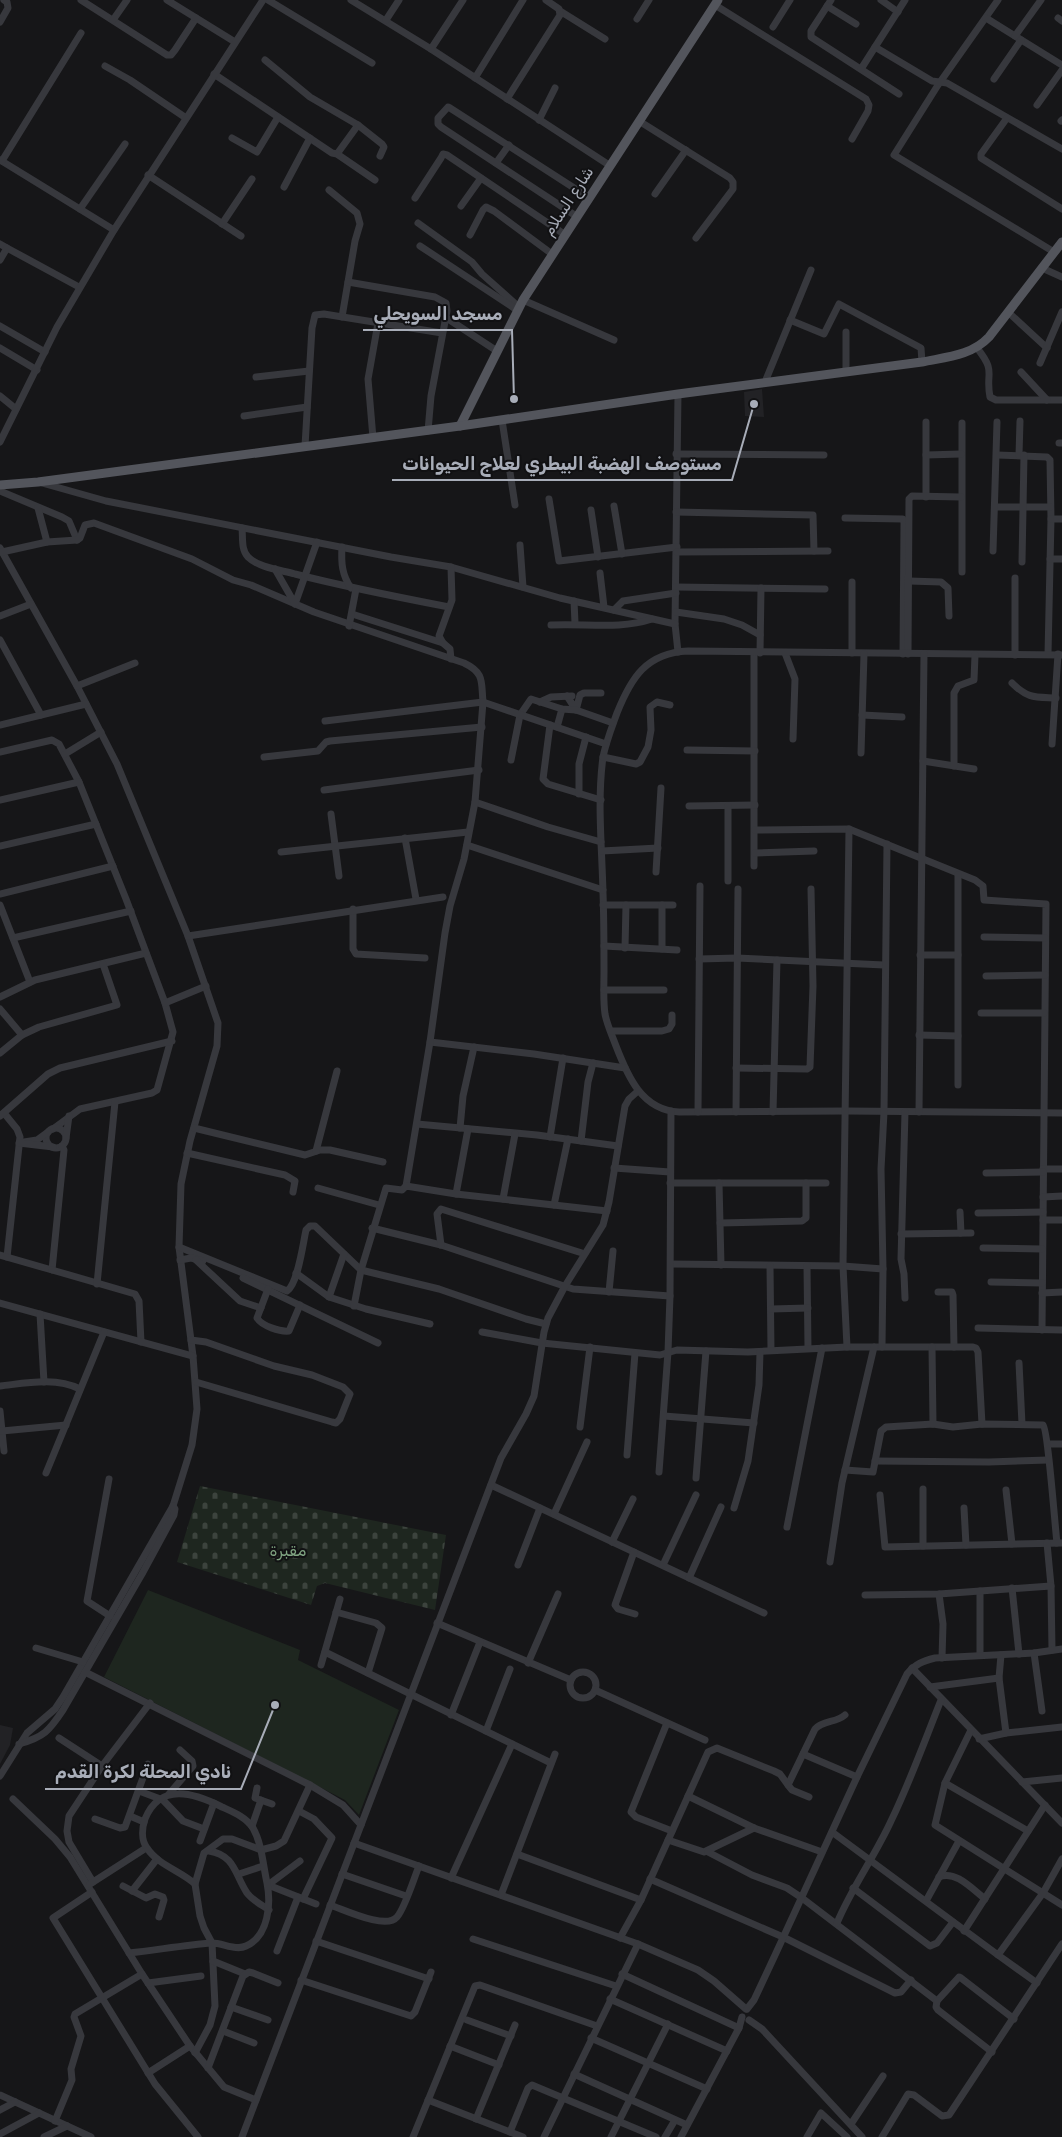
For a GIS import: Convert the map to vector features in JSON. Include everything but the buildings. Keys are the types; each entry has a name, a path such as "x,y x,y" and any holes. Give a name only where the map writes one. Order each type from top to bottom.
{"main road":[{"name":"شارع السلام","path":"460,426 520,306 564,234 716,2"},
{"path":"0,485 38,482 428,431 678,394 922,362 961,354 977,348 989,337 1058,249"},
{"path":"0,478 16,484"}],"street":[{"path":"0,22 8,8 4,0"},
{"path":"81,0 167,55 171,55 175,50 196,18"},
{"path":"113,20 126,0"},
{"path":"167,0 235,42"},
{"path":"0,442 79,287 148,175 263,0"},
{"path":"268,0 372,63"},
{"path":"351,0 386,20 609,165"},
{"path":"386,20 399,0"},
{"path":"431,49 463,0"},
{"path":"475,78 523,0"},
{"path":"546,0 605,39"},
{"path":"637,19 649,0"},
{"path":"773,27 790,0"},
{"path":"881,0 898,12"},
{"path":"860,69 905,0"},
{"path":"998,0 941,81 894,155 1058,249"},
{"path":"994,79 1042,0"},
{"path":"716,2 866,99 869,105 868,110 852,139"},
{"path":"856,24 829,3 810,34 899,94"},
{"path":"507,99 560,15 560,11"},
{"path":"986,18 1062,65"},
{"path":"81,33 1,161 114,230"},
{"path":"875,47 932,81 941,81 1062,149"},
{"path":"265,60 310,97 358,125 382,144 384,147 380,156"},
{"path":"105,66 130,80 186,118"},
{"path":"1037,105 1062,70"},
{"path":"214,74 375,180"},
{"path":"539,120 556,88"},
{"path":"576,216 441,127 438,124 438,118 448,107 450,108 588,197"},
{"path":"232,138 257,152 278,117"},
{"path":"1008,118 981,154 981,158 1062,208"},
{"path":"639,120 730,178 734,185 696,238"},
{"path":"337,154 358,125"},
{"path":"284,187 310,138"},
{"path":"80,209 125,144"},
{"path":"496,163 509,145"},
{"path":"655,194 686,150"},
{"path":"415,198 443,154 564,234"},
{"path":"148,175 241,236"},
{"path":"461,206 481,178"},
{"path":"222,224 252,180"},
{"path":"329,190 357,213 360,224 355,241 342,317"},
{"path":"470,236 486,207 552,254"},
{"path":"418,223 472,262 482,274 520,306"},
{"path":"0,260 3,246 79,287"},
{"path":"420,246 520,306 614,340"},
{"path":"1042,268 1062,277"},
{"path":"765,382 811,270"},
{"path":"348,282 439,298 446,305 431,396 428,431"},
{"path":"790,320 824,334 837,305 840,305 921,348 922,362"},
{"path":"1008,312 1047,348"},
{"path":"1040,363 1062,312"},
{"path":"305,446 313,317 319,314 342,317 442,334"},
{"path":"445,317 498,351"},
{"path":"373,438 368,379 378,323"},
{"path":"0,326 45,352"},
{"path":"846,332 846,372"},
{"path":"0,348 36,370"},
{"path":"977,348 986,359 990,368 990,397 996,400 1062,400"},
{"path":"256,377 309,371"},
{"path":"1021,372 1047,400"},
{"path":"678,394 675,624 678,652"},
{"path":"0,396 16,409"},
{"path":"244,416 307,407"},
{"path":"502,420 515,505"},
{"path":"1020,421 1023,507 1022,562"},
{"path":"926,422 926,496"},
{"path":"993,551 996,506 997,422"},
{"path":"962,423 962,572"},
{"path":"676,454 824,455"},
{"path":"926,455 961,454"},
{"path":"997,455 1049,458 1051,519 1048,654"},
{"path":"38,482 106,501 451,567 574,601 675,624"},
{"path":"0,491 38,508 62,516 69,521 77,540"},
{"path":"905,654 909,581 909,499 912,496 962,497"},
{"path":"549,498 558,561 561,562 622,554 677,550 828,551"},
{"path":"614,506 622,554"},
{"path":"996,506 1050,507"},
{"path":"38,508 47,542"},
{"path":"591,510 598,557"},
{"path":"676,512 813,515 814,551"},
{"path":"844,518 901,518 904,523 905,654"},
{"path":"1051,519 1062,519"},
{"path":"20,1744 44,1735 49,1731 83,1662 173,1506 182,1480 195,1432 197,1409 196,1382 179,1247 181,1184 187,1153 219,1038 218,1023 188,936 126,785 101,732 1,550 47,542 77,540 82,536 85,525 89,523 102,525 192,559 233,580 251,585 350,626 451,659 472,667 479,672 483,702 475,802 467,845 449,910 430,1042 406,1186 402,1190 386,1188 372,1228 354,1306"},
{"path":"242,528 243,551 249,558 275,569 354,589 449,607"},
{"path":"295,604 317,542"},
{"path":"520,544 523,587"},
{"path":"342,547 344,579 354,589 350,626"},
{"path":"1050,559 1062,559"},
{"path":"442,643 439,636 452,600 451,567"},
{"path":"275,569 295,604"},
{"path":"600,574 604,607"},
{"path":"1015,578 1015,655"},
{"path":"909,581 941,582 945,585 948,588 949,616"},
{"path":"852,582 852,654"},
{"path":"754,866 757,653 760,635 761,588"},
{"path":"614,610 623,601 676,590 825,589"},
{"path":"574,601 575,623"},
{"path":"0,616 31,604"},
{"path":"676,612 724,619 742,625 760,635"},
{"path":"352,614 442,643 450,649 451,659"},
{"path":"551,625 575,623 620,626 638,624 652,618"},
{"path":"0,640 41,715"},
{"path":"1052,744 1058,694 1060,654 678,652 656,659 640,672 627,690 613,723 603,757 601,842 604,990 605,1012 611,1031 625,1068 638,1092 648,1101 671,1111 1062,1113"},
{"path":"785,653 795,679 793,739"},
{"path":"861,753 864,654"},
{"path":"919,1112 924,654"},
{"path":"954,766 954,694 956,688 972,682 975,677 974,655"},
{"path":"76,686 135,663"},
{"path":"1012,683 1022,693 1030,697 1058,694"},
{"path":"540,702 551,697 601,693"},
{"path":"567,696 576,710"},
{"path":"576,710 580,696"},
{"path":"511,760 520,715 531,699 562,709 576,710 613,723"},
{"path":"326,721 483,702 606,744"},
{"path":"603,757 636,764 640,762 645,754 649,738 650,707 657,702 670,705"},
{"path":"0,725 86,704"},
{"path":"562,709 553,726 543,778 548,784 602,800"},
{"path":"862,715 902,717"},
{"path":"264,757 318,751 326,742 330,741 482,727"},
{"path":"65,754 101,732"},
{"path":"579,794 580,764 586,737"},
{"path":"0,752 52,740 59,744 79,782 131,911 165,1003 173,1032 172,1042 158,1090 80,1109 35,1141 19,1143"},
{"path":"688,750 755,751"},
{"path":"923,761 974,769"},
{"path":"324,790 479,770"},
{"path":"0,800 79,782"},
{"path":"656,872 661,788"},
{"path":"475,802 548,827 601,842"},
{"path":"689,806 755,805"},
{"path":"728,806 728,881"},
{"path":"331,814 339,876"},
{"path":"0,846 96,824"},
{"path":"755,830 849,829 955,871 958,875 975,880 983,886 984,900 1046,904 1042,1330"},
{"path":"847,1347 844,1266 849,829"},
{"path":"281,852 468,832"},
{"path":"405,838 416,899"},
{"path":"830,1562 845,1470 878,1347 883,1269 881,1169 884,1112 884,965 887,844"},
{"path":"467,845 603,890"},
{"path":"602,851 658,848"},
{"path":"755,853 814,851"},
{"path":"0,894 113,866"},
{"path":"958,875 958,1085"},
{"path":"698,1112 700,886"},
{"path":"736,1112 738,888"},
{"path":"736,1068 807,1069 810,1067 811,889"},
{"path":"188,936 416,899 443,897"},
{"path":"0,905 30,982"},
{"path":"603,905 673,905"},
{"path":"625,948 626,905"},
{"path":"662,905 662,949"},
{"path":"353,910 353,949 356,954 425,958"},
{"path":"13,938 131,911"},
{"path":"984,937 1045,938"},
{"path":"604,946 677,950"},
{"path":"0,997 30,982 146,953"},
{"path":"920,955 958,955"},
{"path":"699,959 737,958 884,965"},
{"path":"773,1112 777,960"},
{"path":"0,1053 22,1036 54,1022 117,1005 103,964"},
{"path":"986,976 1044,975"},
{"path":"165,1003 206,986"},
{"path":"604,990 664,990"},
{"path":"0,1009 22,1036"},
{"path":"981,1013 1044,1013"},
{"path":"611,1031 662,1031 669,1029 672,1024 672,1015"},
{"path":"919,1036 958,1036"},
{"path":"141,1342 139,1300 131,1292 97,1284 4,1256 19,1131 2,1114 48,1074 60,1068 172,1042"},
{"path":"430,1042 474,1046 625,1068"},
{"path":"456,1194 464,1128 463,1096 474,1046"},
{"path":"550,1137 563,1058"},
{"path":"581,1141 588,1082 593,1063"},
{"path":"316,1151 336,1071"},
{"path":"242,2137 504,1451 532,1402 546,1324 565,1286 602,1227 607,1211 625,1106 632,1096 638,1092"},
{"path":"97,1284 115,1102"},
{"path":"659,1472 670,1296 671,1111"},
{"path":"905,1112 901,1234 901,1259 905,1298"},
{"path":"52,1270 64,1150 62,1146 66,1138 69,1116"},
{"path":"417,1124 550,1137 618,1146"},
{"path":"194,1128 305,1155 316,1151 330,1150 383,1162"},
{"path":"50,1131 62,1130 66,1138"},
{"path":"50,1131 47,1141 53,1147"},
{"path":"503,1199 515,1134"},
{"path":"554,1204 568,1139"},
{"path":"19,1143 53,1147 62,1146"},
{"path":"187,1153 285,1175 293,1178 295,1181 293,1192"},
{"path":"614,1168 670,1172"},
{"path":"986,1172 1062,1169"},
{"path":"670,1183 826,1183"},
{"path":"720,1183 721,1265"},
{"path":"720,1223 802,1221 806,1218 806,1183"},
{"path":"406,1186 456,1194 607,1211"},
{"path":"318,1188 379,1205"},
{"path":"1043,1197 1062,1196"},
{"path":"440,1245 437,1214 441,1209 582,1253"},
{"path":"960,1212 961,1233"},
{"path":"978,1213 1043,1216 1062,1220"},
{"path":"565,1286 568,1277 604,1219"},
{"path":"179,1247 287,1291 291,1289 296,1273 306,1230 310,1226 315,1226 361,1270 439,1290 546,1324"},
{"path":"372,1228 440,1245 576,1289 670,1296"},
{"path":"901,1234 971,1233"},
{"path":"983,1248 1042,1249"},
{"path":"609,1292 613,1251"},
{"path":"330,1297 344,1254"},
{"path":"180,1260 195,1259 212,1264 378,1342"},
{"path":"195,1259 240,1300 261,1308"},
{"path":"671,1264 844,1266 883,1269"},
{"path":"770,1266 771,1350"},
{"path":"807,1266 808,1348"},
{"path":"296,1273 330,1297 354,1306 430,1324"},
{"path":"991,1282 1042,1283"},
{"path":"268,1289 258,1318 259,1321 284,1331 289,1331 300,1304"},
{"path":"938,1292 952,1292 953,1295 954,1347"},
{"path":"1042,1293 1062,1292"},
{"path":"0,1303 193,1356"},
{"path":"771,1309 808,1308"},
{"path":"40,1314 44,1382"},
{"path":"978,1328 1062,1330"},
{"path":"46,1473 104,1332"},
{"path":"482,1332 542,1343 660,1355 677,1350 760,1352 847,1347 973,1347 978,1352 982,1424"},
{"path":"191,1340 206,1342 274,1366 312,1375 343,1387 350,1394 340,1419 336,1423 196,1382"},
{"path":"580,1427 590,1347"},
{"path":"932,1347 933,1424"},
{"path":"787,1528 822,1348"},
{"path":"696,1478 706,1351"},
{"path":"734,1508 748,1461 754,1423 760,1352"},
{"path":"627,1454 635,1353"},
{"path":"1018,1363 1022,1424"},
{"path":"0,1386 60,1382 80,1389"},
{"path":"0,1411 4,1451"},
{"path":"664,1416 754,1423"},
{"path":"845,1470 872,1472 881,1431 886,1427 933,1424 952,1427 982,1424 1043,1425 1046,1428 1048,1460 1059,1543 885,1547 880,1495"},
{"path":"2,1431 66,1425"},
{"path":"47,1428 55,1432 59,1440"},
{"path":"554,1514 587,1442"},
{"path":"1048,1444 1062,1444"},
{"path":"875,1460 989,1462 1048,1460"},
{"path":"110,1480 102,1511 87,1601 110,1616"},
{"path":"491,1485 764,1613"},
{"path":"923,1489 923,1546"},
{"path":"1006,1490 1012,1544"},
{"path":"663,1566 696,1495"},
{"path":"612,1542 633,1499"},
{"path":"0,1776 34,1726 59,1710 85,1672 142,1574 174,1514 173,1506"},
{"path":"690,1578 721,1507"},
{"path":"518,1565 540,1508"},
{"path":"964,1508 966,1545"},
{"path":"1047,1543 1052,1586 1052,1650"},
{"path":"634,1552 614,1606 636,1614"},
{"path":"865,1595 939,1594 1052,1586"},
{"path":"1012,1588 1019,1654"},
{"path":"980,1592 980,1655"},
{"path":"528,1663 558,1594"},
{"path":"939,1594 942,1624 942,1658"},
{"path":"321,1665 340,1599"},
{"path":"336,1612 376,1623 382,1628 368,1673"},
{"path":"437,1624 571,1680"},
{"path":"452,1715 480,1642"},
{"path":"36,1648 83,1662"},
{"path":"681,2137 754,2000 857,1778 912,1668 920,1662 942,1658 1062,1650"},
{"path":"325,1652 551,1763"},
{"path":"1034,1653 1042,1711"},
{"path":"1001,1655 1000,1678 1006,1733"},
{"path":"912,1668 941,1700 1061,1821"},
{"path":"486,1731 510,1669"},
{"path":"85,1672 310,1785 343,1805 361,1824"},
{"path":"580,1672 588,1672 596,1682 595,1690 590,1696 578,1697 572,1692 571,1680 580,1672"},
{"path":"930,1687 1000,1678"},
{"path":"595,1690 705,1740"},
{"path":"837,1923 853,1888 872,1860 892,1819 941,1700"},
{"path":"150,1704 102,1766 73,1808 67,1824 69,1842 90,1884 92,1892 142,1974 195,2053 224,2087 256,2100"},
{"path":"788,1785 818,1726 835,1721 845,1715"},
{"path":"667,1723 631,1812 636,1817 672,1830"},
{"path":"979,1739 1006,1733 1062,1727"},
{"path":"971,1730 945,1782 935,1825 1062,1905"},
{"path":"59,1738 102,1766"},
{"path":"451,1878 512,1744"},
{"path":"620,1938 641,1900 708,1752 717,1748 780,1774 792,1790 809,1797"},
{"path":"180,1750 192,1761 193,1766 169,1794 160,1799 150,1809 144,1822 142,1835 146,1848 157,1859 195,1884"},
{"path":"501,1895 555,1754"},
{"path":"803,1754 857,1778"},
{"path":"95,1819 122,1828 126,1825 148,1764"},
{"path":"1022,1782 1062,1778"},
{"path":"945,1782 1028,1832"},
{"path":"195,2053 210,2025 215,2006 212,1943 200,1916 195,1884 204,1853 209,1851 218,1842 228,1838 260,1850 276,1846 284,1841 310,1785"},
{"path":"257,1788 255,1796 272,1804"},
{"path":"139,1790 160,1799 183,1821 204,1829"},
{"path":"129,1953 212,1943 245,1947 260,1933 269,1910 268,1886 260,1850 252,1826 234,1812 214,1803 187,1794 169,1794"},
{"path":"688,1796 754,1828 822,1852"},
{"path":"13,1799 56,1839 90,1884"},
{"path":"252,1826 261,1800"},
{"path":"200,1840 214,1803"},
{"path":"964,1931 1045,1804"},
{"path":"277,1951 301,1898 332,1839 314,1819 299,1811"},
{"path":"130,1816 144,1822"},
{"path":"668,1840 700,1852 708,1852 754,1828"},
{"path":"832,1832 1037,1983"},
{"path":"926,1901 958,1841"},
{"path":"354,1842 638,1944 698,1970 738,2002 862,2137"},
{"path":"90,1884 146,1848"},
{"path":"209,1851 225,1857 239,1874 250,1896 269,1910"},
{"path":"708,1852 747,1873 787,1888 837,1923 938,2001"},
{"path":"517,1854 641,1900"},
{"path":"951,1855 954,1875"},
{"path":"132,1891 157,1859"},
{"path":"998,1955 1043,1893 1062,1859"},
{"path":"268,1886 300,1861"},
{"path":"239,1874 263,1866"},
{"path":"330,1905 387,1922 398,1915 419,1866"},
{"path":"342,1874 406,1896"},
{"path":"939,1877 954,1875 985,1899"},
{"path":"650,1879 783,1937 895,1993 901,1992 912,1980"},
{"path":"123,1886 146,1898 155,1894 163,1897 164,1900 159,1916"},
{"path":"268,1886 316,1904"},
{"path":"853,1888 928,1945 936,1944 953,1922"},
{"path":"92,1892 53,1918 148,2073 170,2104 198,2137"},
{"path":"473,1939 616,1986"},
{"path":"302,1980 411,2016 415,2012 430,1975 316,1941"},
{"path":"546,2136 591,2038 638,1944"},
{"path":"882,2137 908,2094 913,2094 942,2116 949,2115 1062,1944"},
{"path":"213,1961 245,1974 253,1973 278,1983"},
{"path":"55,2121 72,2080 71,2069 81,2036 74,2018 75,2014 142,1974"},
{"path":"208,2068 245,1974"},
{"path":"622,1974 739,2028"},
{"path":"148,1983 201,1976"},
{"path":"992,2052 938,2010 936,2007 938,2001 959,1977 1014,2019"},
{"path":"413,2137 473,1988 477,1984 597,2026"},
{"path":"610,1999 727,2051"},
{"path":"231,2007 268,2020"},
{"path":"467,2020 511,2036"},
{"path":"611,2137 668,2024"},
{"path":"476,2119 515,2025"},
{"path":"223,2031 254,2043"},
{"path":"591,2038 707,2089"},
{"path":"148,2073 190,2046"},
{"path":"450,2046 499,2065"},
{"path":"574,2074 687,2125"},
{"path":"851,2124 883,2076"},
{"path":"510,2132 530,2086 535,2086 656,2137"},
{"path":"0,2095 91,2137"},
{"path":"428,2100 523,2137"},
{"path":"807,2137 828,2101"},
{"path":"0,2110 15,2102"},
{"path":"0,2134 38,2113"},
{"path":"821,2113 847,2137"},
{"path":"665,2137 675,2120"},
{"path":"44,2137 66,2126"}],"shaded area":[{"path":"762,389 764,417 745,416 744,392"},
{"path":"0,1725 13,1728 10,1745 0,1764"}],"green space":[{"name":"مقبرة","path":"200,1486 446,1535 435,1610 325,1583 317,1586 311,1605 177,1562"},
{"path":"148,1590 300,1650 298,1660 399,1710 359,1815 345,1800 104,1677"}],"place":[{"name":"مسجد السويحلي","path":"514,399"},
{"name":"مستوصف الهضبة البيطري لعلاج الحيوانات","path":"754,404"},
{"name":"نادي المحلة لكرة القدم","path":"275,1705"}]}
